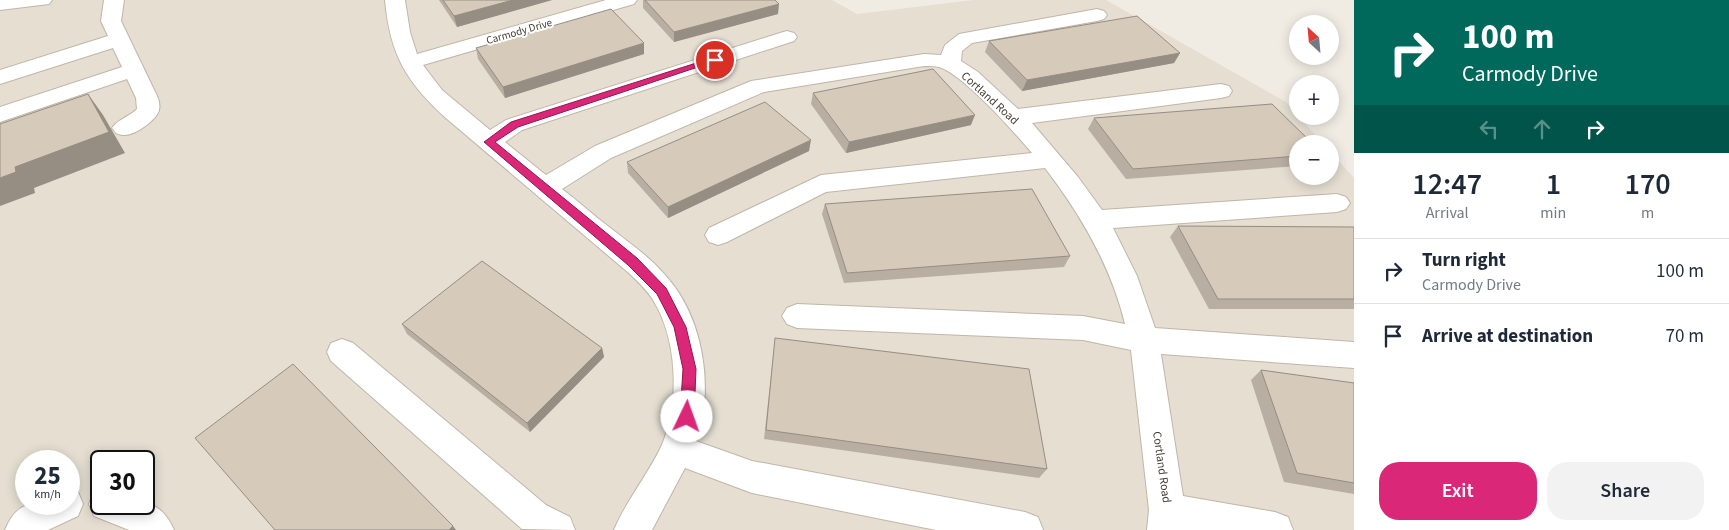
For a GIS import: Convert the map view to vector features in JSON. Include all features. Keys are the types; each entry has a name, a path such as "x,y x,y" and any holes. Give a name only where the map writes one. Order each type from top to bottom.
{"street":[{"path":"0,4 42,0"},
{"path":"114,0 111,21 147,98 148,110 140,119 124,128"},
{"path":"395,0 398,28 410,62 429,88 459,118 632,262 662,291 680,327 689,369 687,417 677,448 632,530"},
{"name":"Carmody Drive","path":"410,62 627,0"},
{"path":"950,64 952,49 966,38 1097,15"},
{"path":"489,142 514,125 788,37"},
{"path":"0,77 119,38"},
{"name":"Cortland Road","path":"544,188 603,152 759,86 924,60 937,60 950,64 961,70 1012,116 1050,158 1094,220 1116,258 1132,299 1144,340 1166,520"},
{"path":"0,115 134,70"},
{"path":"1012,116 1039,115 1221,90"},
{"path":"718,235 821,184 1050,158"},
{"path":"1094,220 1337,203"},
{"path":"797,316 1083,328 1144,340 1354,355"},
{"path":"342,352 534,517 557,530"},
{"path":"677,448 713,464 752,477 916,519 1026,530"},
{"path":"23,530 35,518 41,515"},
{"path":"135,515 145,519 156,530"},
{"path":"1166,520 1275,530"}],"shaded area":[{"path":"0,0 832,0 857,14 974,0 1106,0 1286,102 1289,105 1289,125 1306,125 1315,135 1289,135 1289,185 1339,185 1339,161 1354,178 1354,530 0,530"}],"building":[{"path":"443,0 513,0 454,16"},
{"path":"645,0 775,0 779,4 674,32"},
{"path":"611,9 644,43 503,87 476,48"},
{"path":"1137,16 1180,53 1027,80 989,41"},
{"path":"933,69 975,115 849,142 813,93"},
{"path":"88,94 109,132 15,167 16,172 0,178 0,124"},
{"path":"765,102 811,140 668,207 627,162"},
{"path":"1272,104 1289,121 1289,125 1294,125 1304,135 1289,135 1289,157 1133,169 1094,118"},
{"path":"1032,189 1070,256 847,273 825,204"},
{"path":"1178,226 1354,227 1354,299 1218,299"},
{"path":"482,261 602,348 527,423 402,324"},
{"path":"775,338 1029,369 1047,469 766,430"},
{"path":"293,364 453,526 449,530 275,530 195,438"},
{"path":"1261,370 1354,383 1354,483 1297,473"}],"route":[{"path":"687,417 689,369 680,327 662,291 632,262 489,142 514,125 715,60"}]}
